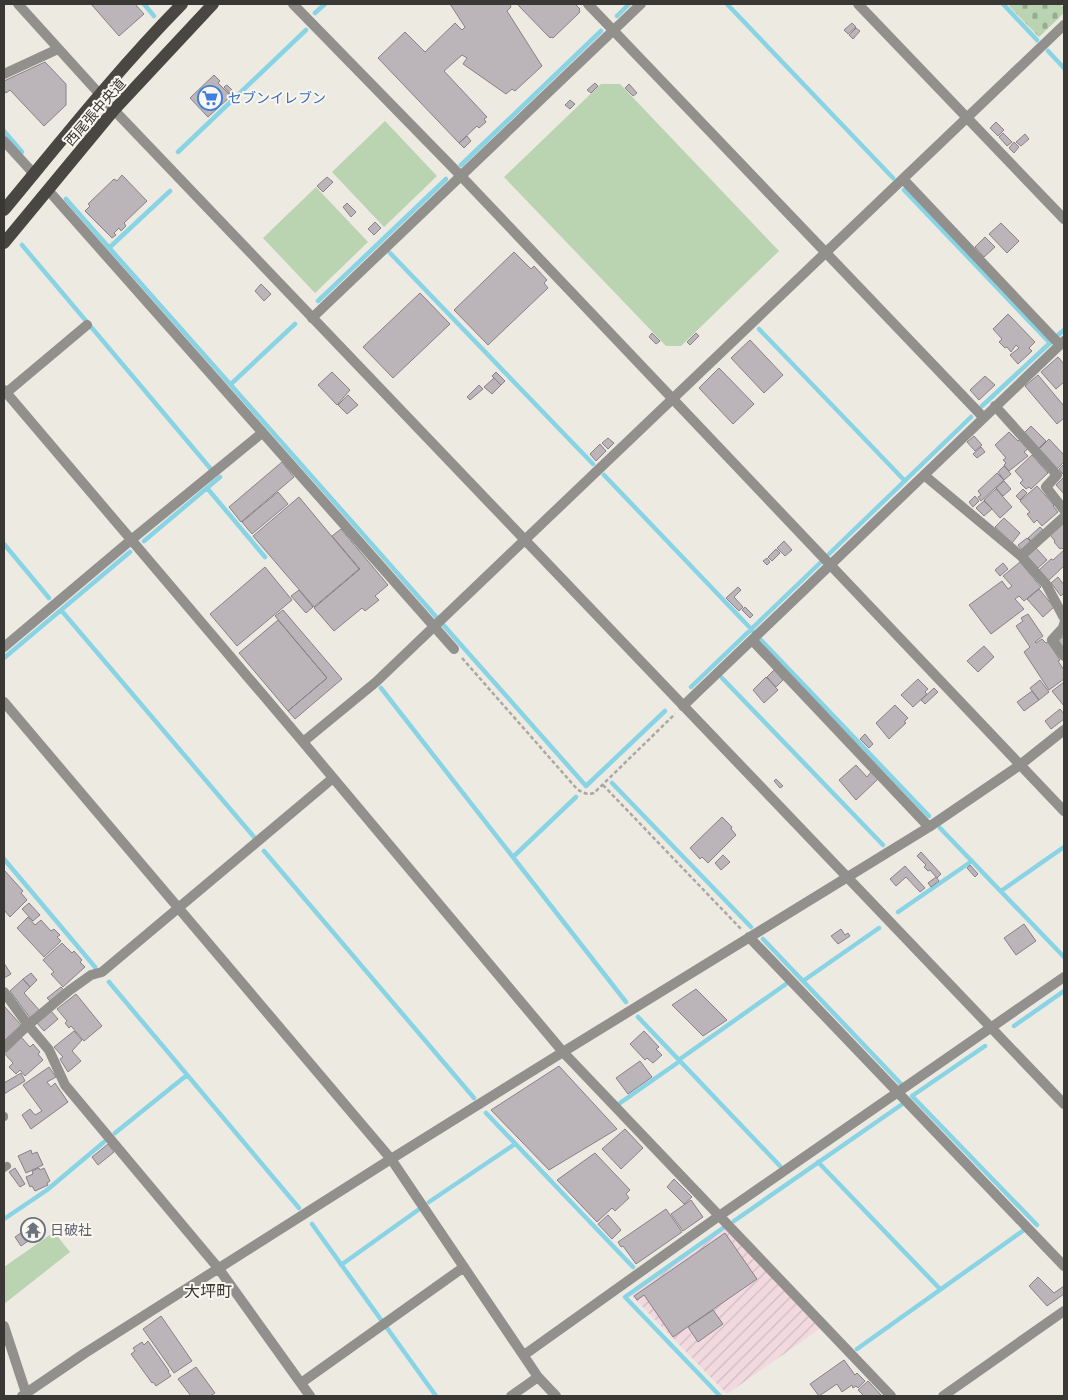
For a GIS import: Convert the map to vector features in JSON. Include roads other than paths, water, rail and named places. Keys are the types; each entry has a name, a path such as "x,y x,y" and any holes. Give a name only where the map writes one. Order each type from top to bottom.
{"main road":[{"name":"西尾張中央道","path":"4,210 99,94 182,4"},
{"name":"西尾張中央道","path":"4,243 114,110 213,4"}],"street":[{"path":"18,4 114,110 1064,1104"},
{"path":"294,4 461,176 1064,811"},
{"path":"588,4 983,417"},
{"path":"312,318 642,4"},
{"path":"858,4 1064,219"},
{"path":"303,742 376,682 1064,25"},
{"path":"4,74 58,49"},
{"path":"4,141 34,174"},
{"path":"683,706 1062,343 903,179"},
{"path":"48,190 262,433 438,622 454,649"},
{"path":"87,325 5,391 563,1052 891,1396"},
{"path":"995,406 1056,474 1046,487 1064,510"},
{"path":"4,647 262,433"},
{"path":"924,475 1021,556 1046,584 1064,618"},
{"path":"1021,556 1064,517"},
{"path":"1064,624 1063,628 1052,640 1064,656"},
{"path":"752,640 929,827"},
{"path":"4,702 391,1159 538,1377 556,1396"},
{"path":"4,1326 26,1395 85,1353 391,1159 929,827 1020,764 1064,730"},
{"path":"4,1048 70,990 91,975 102,972 333,778"},
{"path":"749,937 1064,1266"},
{"path":"524,1355 719,1216 1064,978"},
{"path":"4,992 28,1025 50,1050 65,1085 219,1269 310,1396"},
{"path":"301,1384 464,1267"},
{"path":"943,1396 1064,1311"},
{"path":"511,1396 538,1377"}],"waterway":[{"path":"144,4 154,16"},
{"path":"315,13 325,4"},
{"path":"617,16 629,4"},
{"path":"727,4 893,178"},
{"path":"1003,4 1037,40"},
{"path":"178,152 306,30"},
{"path":"461,165 601,31"},
{"path":"1048,51 1064,68"},
{"path":"4,131 22,152"},
{"path":"318,301 446,179"},
{"path":"904,190 1050,343"},
{"path":"109,248 170,191"},
{"path":"66,199 586,786 665,711"},
{"path":"22,245 210,468"},
{"path":"390,253 593,464"},
{"path":"231,384 295,324"},
{"path":"759,329 905,481"},
{"path":"1058,335 1064,330"},
{"path":"982,406 1051,342"},
{"path":"829,554 971,417"},
{"path":"604,475 754,632"},
{"path":"144,541 220,477"},
{"path":"207,488 265,557"},
{"path":"4,544 49,598"},
{"path":"4,658 130,552"},
{"path":"691,687 820,563"},
{"path":"61,610 254,837"},
{"path":"761,640 929,816"},
{"path":"722,678 883,845"},
{"path":"381,688 626,1002"},
{"path":"612,783 751,927"},
{"path":"513,857 576,797"},
{"path":"940,828 1064,957"},
{"path":"1001,891 1064,847"},
{"path":"264,851 474,1098"},
{"path":"4,859 95,967"},
{"path":"898,912 972,861"},
{"path":"803,981 879,928"},
{"path":"763,939 902,1085"},
{"path":"109,982 299,1208"},
{"path":"680,1059 786,984"},
{"path":"1014,1026 1064,991"},
{"path":"638,1017 780,1166"},
{"path":"985,1046 912,1096 1037,1225"},
{"path":"620,1103 680,1061"},
{"path":"115,1133 187,1075"},
{"path":"734,1221 901,1105"},
{"path":"486,1113 633,1267"},
{"path":"4,1219 47,1190 104,1142"},
{"path":"429,1202 515,1144"},
{"path":"818,1162 940,1289"},
{"path":"341,1265 418,1210"},
{"path":"312,1224 436,1396"},
{"path":"720,1396 625,1297 723,1228"},
{"path":"857,1349 1024,1230"}],"place":[{"name":"セブンイレブン","path":"210,98"},
{"name":"日破社","path":"33,1230"}],"district":[{"name":"大坪町","path":"208,1291"}]}
